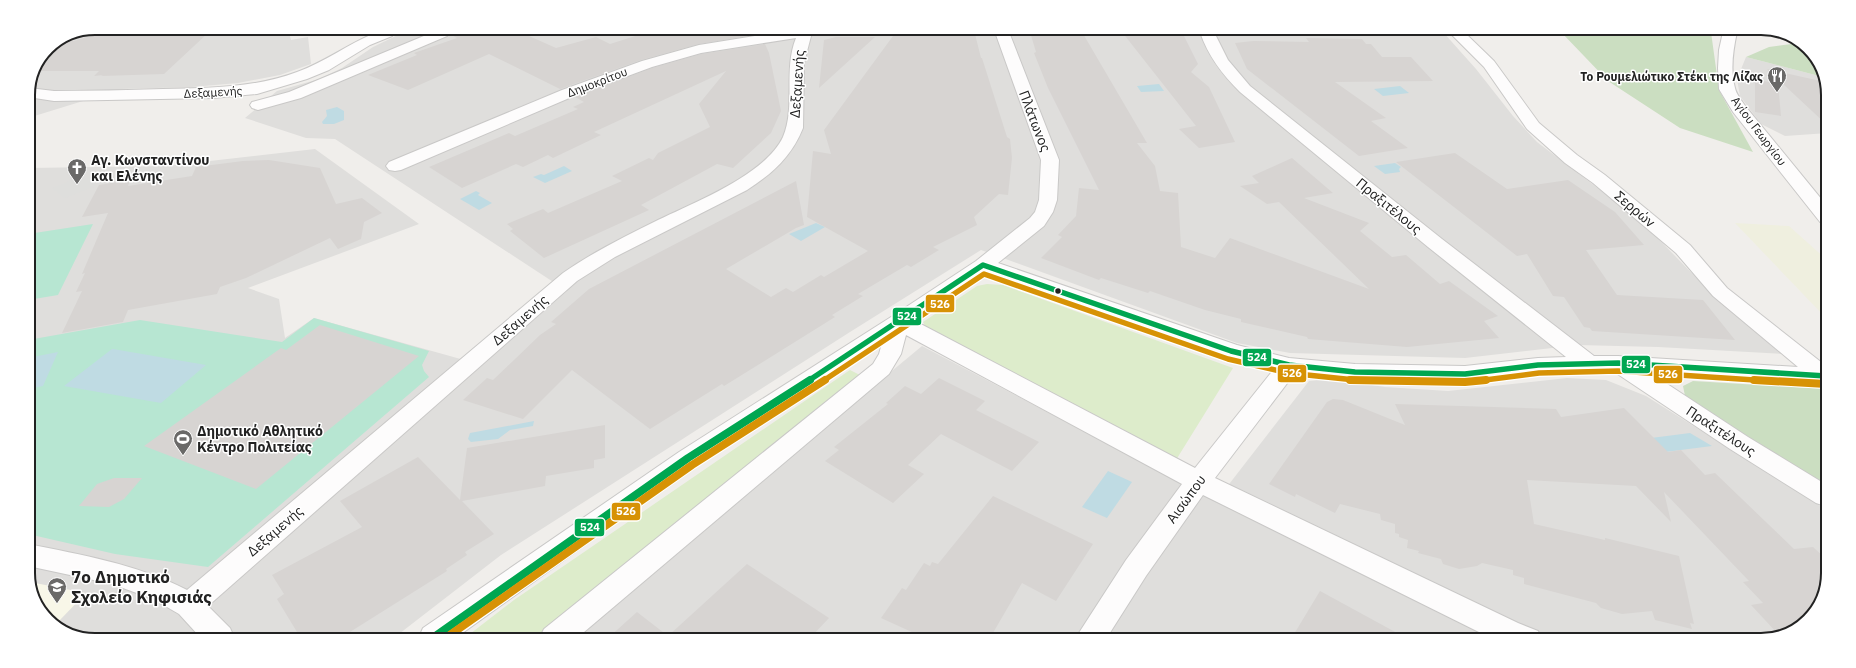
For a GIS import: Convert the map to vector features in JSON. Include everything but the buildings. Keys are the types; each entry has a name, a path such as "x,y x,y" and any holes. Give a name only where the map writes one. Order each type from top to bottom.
{"street":[{"name":"Δεξαμενής","path":"35,94 54,96 213,93 257,89 302,76 318,69 365,42 382,35"},
{"path":"258,105 295,95 437,35"},
{"name":"Δημοκρίτου","path":"395,166 568,93 646,64 699,49 787,35"},
{"name":"Δεξαμενής","path":"189,605 570,277 588,264 608,253 741,186 757,176 770,165 792,136 796,118 795,77 799,45 804,35"},
{"name":"Πλάτωνος","path":"440,633 688,458 899,322 983,265 1037,222 1044,212 1048,200 1050,160 1003,35"},
{"name":"Πραξιτέλους","path":"1208,35 1213,49 1219,59 1245,89 1435,243 1588,363"},
{"name":"Σερρών","path":"1459,35 1489,64 1533,126 1571,159 1599,179 1683,249 1720,292 1821,373"},
{"name":"Αγίου Γεωργίου","path":"1729,35 1726,50 1725,68 1727,89 1739,109 1821,211"},
{"path":"983,265 1232,351 1289,365 1355,372 1465,374 1538,365 1618,363 1821,376"},
{"path":"561,633 881,369 890,354 899,322 1198,481 1510,633"},
{"name":"Πραξιτέλους","path":"1618,363 1739,443 1821,494"},
{"name":"Αισώπου","path":"1093,633 1108,608 1198,481 1289,365"},
{"path":"35,556 114,573 163,591 189,605 215,633"}],"shaded area":[{"path":"290,35 291,40 308,37 311,64 280,75 238,83 192,87 122,89 35,116 36,83 45,62 62,45 83,36"},
{"path":"398,35 1446,35 1476,69 1513,116 1537,142 1641,221 1713,295 1784,354 1658,347 1578,345 1465,358 1290,353 1237,343 981,250 501,555 400,633 95,633 68,627 47,610 38,592 35,577 35,168 166,166 315,149 419,224 248,288 279,299 285,338 314,318 482,365 567,291 335,139 306,138 245,118 277,91 319,79 342,68 373,47"},
{"path":"1746,57 1818,76 1821,91 1821,133 1785,136 1761,124 1740,96 1737,79"},
{"name":"Αγ. Κωνσταντίνου και Ελένης","path":"100,173 106,178 92,183 96,186 65,198 52,188 81,176 85,179"},
{"path":"922,346 1216,501 1309,381 1331,379 1385,387 1448,391 1567,378 1606,380 1646,396 1821,506 1821,573 1815,600 1809,610 1801,618 1788,627 1777,631 1761,633 576,633"},
{"name":"7ο Δημοτικό Σχολείο Κηφισιάς","path":"36,583 86,593 59,621 47,610 38,592"}],"green space":[{"path":"1564,35 1711,35 1719,90 1753,152 1680,128 1608,81"},
{"path":"1792,44 1809,58 1818,76 1746,57 1769,47"},
{"path":"1735,223 1789,226 1821,255 1821,313"},
{"path":"93,224 58,295 35,299 35,233"},
{"path":"987,284 1003,285 1233,368 1176,460 925,326 923,322 977,286"},
{"name":"Δημοτικό Αθλητικό Κέντρο Πολιτείας","path":"314,318 429,351 422,365 424,371 429,377 208,567 115,554 35,536 35,339 140,320 282,342"},
{"path":"850,370 860,375 541,633 471,633 514,600"},
{"path":"1693,381 1821,389 1821,482 1692,404 1685,396 1683,386"}],"water":[{"path":"1159,84 1164,91 1141,92 1137,86"},
{"path":"1400,86 1409,93 1383,96 1374,89"},
{"path":"337,107 344,111 344,120 334,124 323,124 322,122 327,116 326,110"},
{"path":"1395,163 1401,167 1399,169 1400,172 1385,174 1374,166"},
{"path":"564,166 572,171 545,183 533,177 541,174 544,175"},
{"path":"476,191 480,193 478,195 492,203 479,210 460,199"},
{"path":"816,223 825,227 801,241 789,234"},
{"path":"112,349 206,365 161,403 64,386"},
{"path":"58,352 43,386 35,388 35,357"},
{"path":"534,421 533,426 510,430 498,439 471,442 468,439 470,433"},
{"path":"1690,433 1712,446 1665,452 1651,438"},
{"path":"1108,471 1132,482 1107,518 1082,507"}],"transit line":[{"name":"524","path":"440,633 688,458 899,322 983,265 1231,351 1289,365 1355,372 1465,374 1538,365 1618,363 1821,376"},
{"name":"526","path":"453,633 692,465 903,329 984,274 1228,359 1288,373 1355,380 1465,382 1539,373 1618,371 1821,384"}],"place":[{"name":"Το Ρουμελιώτικο Στέκι της Λίζας","path":"1777,93"},
{"name":"Αγ. Κωνσταντίνου και Ελένης","path":"77,185"},
{"name":"Δημοτικό Αθλητικό Κέντρο Πολιτείας","path":"183,456"},
{"name":"7ο Δημοτικό Σχολείο Κηφισιάς","path":"57,604"}]}
